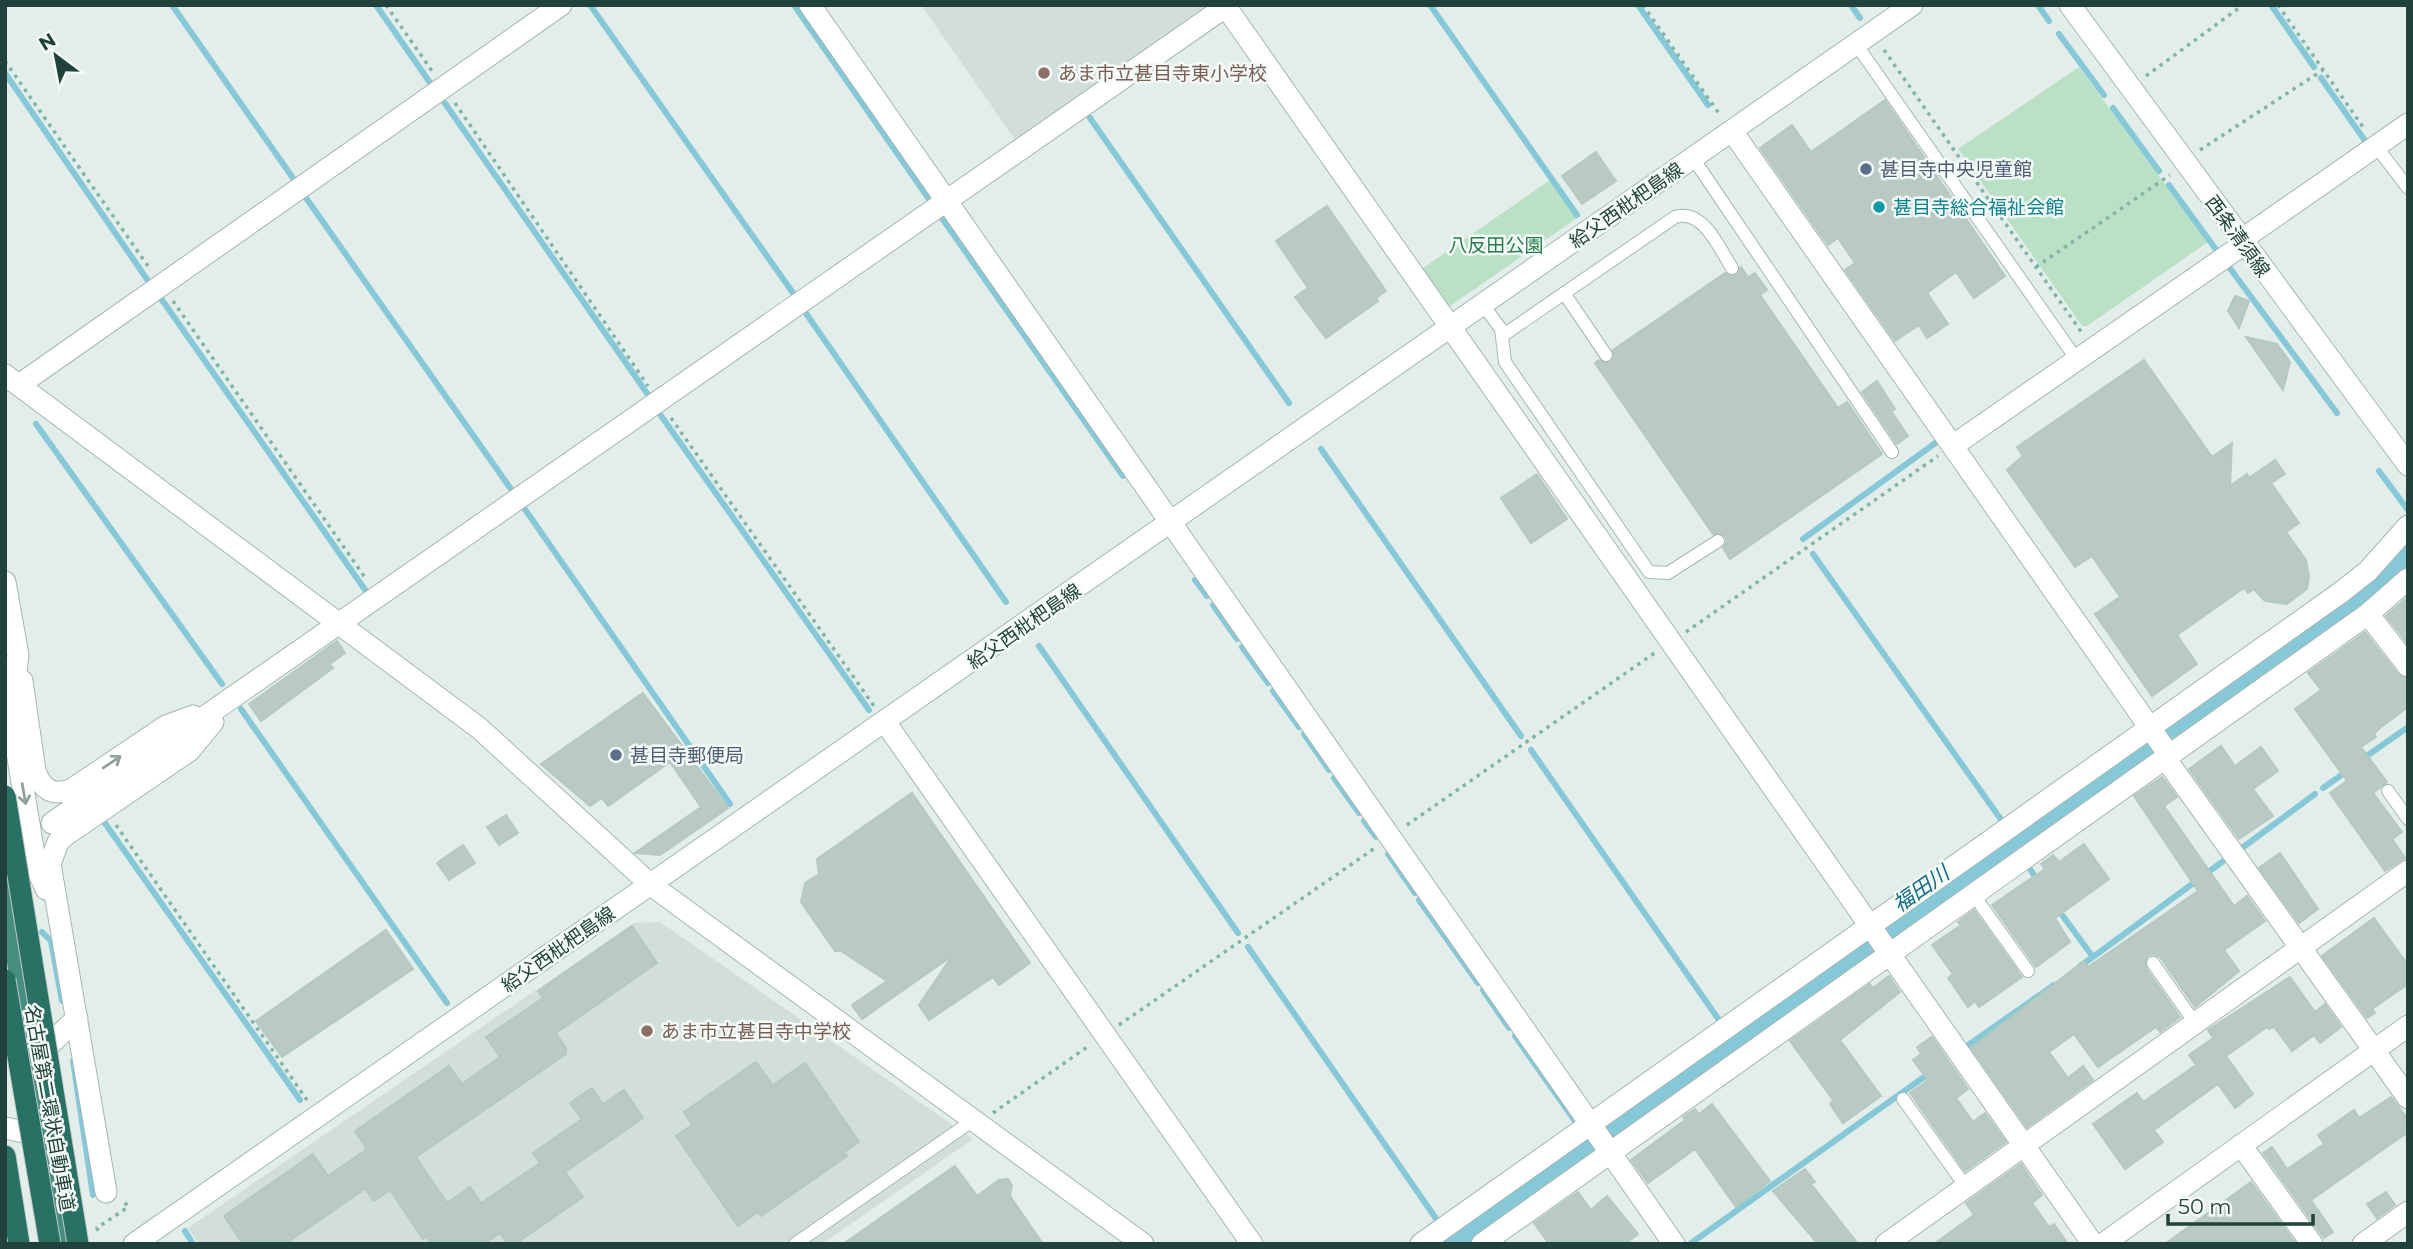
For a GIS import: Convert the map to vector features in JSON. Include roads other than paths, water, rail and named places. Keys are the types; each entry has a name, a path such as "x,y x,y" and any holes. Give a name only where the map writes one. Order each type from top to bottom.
{"highway":[{"path":"5,796 78,1244"},
{"path":"5,887 65,1244"},
{"name":"名古屋第二環状自動車道","path":"5,980 50,1244"},
{"path":"5,1156 19,1244"}],"street":[{"path":"561,5 162,286 12,380 479,728 650,885 1143,1244"},
{"path":"810,5 1674,1244"},
{"name":"給父西枇杷島線","path":"134,1244 1912,5"},
{"name":"西条清須線","path":"2070,5 2408,465"},
{"path":"52,824 1227,6 1888,955 2093,1244"},
{"path":"1954,445 2085,355 2408,124"},
{"path":"1732,131 1954,445 2300,948 2408,1098"},
{"path":"1421,1244 1590,1127 2340,593 2368,571 2408,526"},
{"path":"1482,1244 2368,614 2408,579"},
{"path":"5,582 35,771 40,783 48,791 59,794 71,790 166,726 230,701"},
{"path":"2368,614 2408,666"},
{"path":"18,655 10,716 36,866 61,922"},
{"path":"106,1192 50,864 52,851 58,842 104,808 189,751 230,701"},
{"path":"885,722 1252,1244"},
{"path":"1886,1244 2408,871"},
{"path":"34,1060 77,1018"},
{"path":"2103,1244 2408,1026"},
{"path":"5,1128 47,1137"},
{"path":"2241,1145 2312,1244"},
{"path":"2363,1244 2408,1212"}],"lane":[{"path":"1864,39 2085,355"},
{"path":"2376,146 2408,188"},
{"path":"1693,158 1892,452"},
{"path":"1502,336 1683,214 1692,215 1701,221 1732,268"},
{"path":"1564,293 1606,355"},
{"path":"1483,305 1501,329 1504,362 1649,572 1668,573 1718,541"},
{"path":"2388,791 2408,819"},
{"path":"1973,894 2028,971"},
{"path":"2152,963 2195,1023"},
{"path":"1903,1099 1966,1187"},
{"path":"795,1244 974,1123"}],"water":[{"path":"2408,539 2408,571 2386,591 1469,1244 1436,1244"}],"waterway":[{"path":"172,5 295,181"},
{"path":"376,5 433,87"},
{"path":"590,5 793,293"},
{"path":"794,5 931,202"},
{"path":"1430,5 1577,215"},
{"path":"1638,5 1708,105"},
{"path":"1851,5 1860,18"},
{"path":"2038,5 2049,21"},
{"path":"2271,5 2314,67"},
{"path":"2059,34 2104,95"},
{"path":"5,73 151,285"},
{"path":"2321,78 2368,145"},
{"path":"442,99 651,399"},
{"path":"2113,108 2159,171"},
{"path":"1090,118 1289,403"},
{"path":"2169,185 2217,251"},
{"path":"304,195 513,492"},
{"path":"936,216 939,214 1123,476"},
{"path":"2229,267 2337,413"},
{"path":"160,297 368,594"},
{"path":"803,309 1006,602"},
{"path":"657,410 869,710"},
{"path":"36,424 222,684"},
{"path":"1803,539 1941,439"},
{"path":"1321,449 1521,736"},
{"path":"2379,471 2408,510"},
{"path":"522,505 730,804"},
{"path":"1813,554 2002,821"},
{"path":"1195,580 1207,596"},
{"path":"1213,605 1237,639"},
{"path":"1039,646 1238,933"},
{"path":"1242,647 1268,683"},
{"path":"1273,691 1299,727"},
{"path":"241,709 447,1003"},
{"path":"2361,760 2408,727"},
{"path":"1304,734 1329,770"},
{"path":"1531,750 1719,1020"},
{"path":"2323,788 2347,771"},
{"path":"1334,778 1359,813"},
{"path":"2238,851 2315,794"},
{"path":"102,819 300,1100"},
{"path":"1364,821 1376,837"},
{"path":"1388,854 1415,893"},
{"path":"2093,957 2222,862"},
{"path":"2027,865 2039,882"},
{"path":"1419,900 1478,983"},
{"path":"2057,908 2093,957 2080,966"},
{"path":"42,932 51,941 62,1001"},
{"path":"1248,947 1437,1220"},
{"path":"1964,1048 2054,985"},
{"path":"1483,990 1509,1028"},
{"path":"1515,1036 1575,1121"},
{"path":"73,1061 93,1195"},
{"path":"1690,1244 1931,1072"},
{"path":"185,1231 193,1244"}],"place":[{"name":"あま市立甚目寺東小学校","path":"1044,73"},
{"name":"甚目寺中央児童館","path":"1866,169"},
{"name":"甚目寺総合福祉会館","path":"1879,207"},
{"name":"甚目寺郵便局","path":"616,755"},
{"name":"あま市立甚目寺中学校","path":"647,1031"}],"park label":[{"name":"八反田公園","path":"1496,245"}],"water label":[{"name":"福田川","path":"1921,889"}]}
